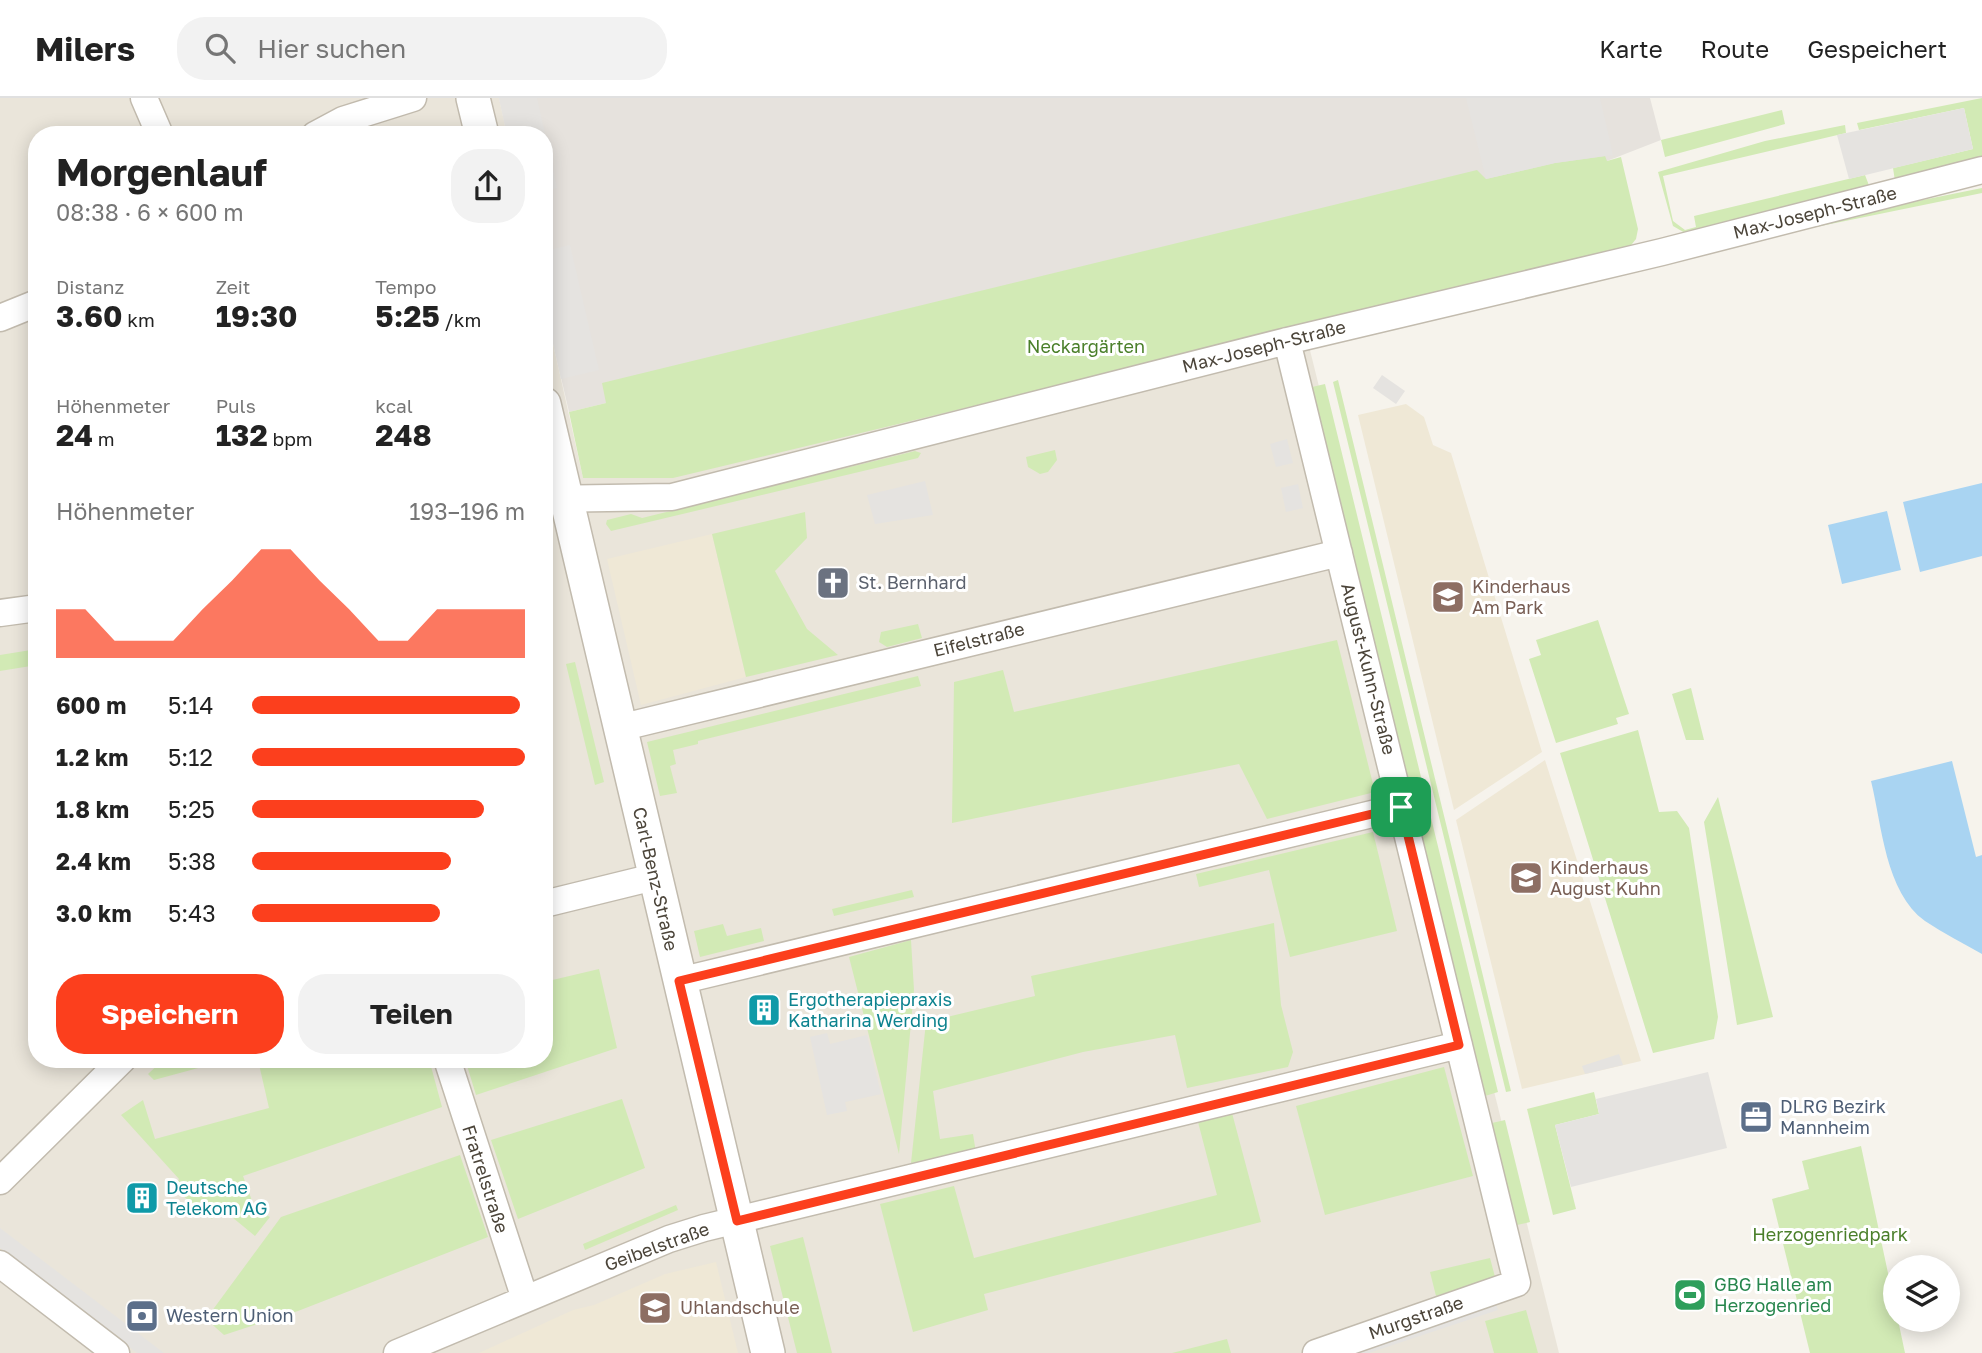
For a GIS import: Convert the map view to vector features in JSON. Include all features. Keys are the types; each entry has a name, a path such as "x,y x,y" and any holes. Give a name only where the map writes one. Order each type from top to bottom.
{"street":[{"path":"144,98 156,126"},
{"path":"332,126 413,98"},
{"path":"473,98 480,126"},
{"name":"Max-Joseph-Straße","path":"555,498 672,497 1287,341 1662,252 1982,170"},
{"path":"0,318 28,307"},
{"name":"August-Kuhn-Straße","path":"1287,341 1517,1283"},
{"name":"Carl-Benz-Straße","path":"555,498 619,728 679,981 726,1223 768,1353"},
{"name":"Eifelstraße","path":"619,728 1339,553"},
{"path":"0,613 28,609"},
{"path":"679,981 1401,807"},
{"path":"553,902 654,877"},
{"name":"Geibelstraße","path":"397,1353 669,1239 1459,1045"},
{"path":"0,1181 114,1068"},
{"name":"Fratrelstraße","path":"450,1068 525,1299"},
{"path":"0,1264 116,1353"},
{"name":"Murgstraße","path":"1316,1353 1517,1283"}],"shaded area":[{"path":"0,98 499,98 505,126 28,126 28,1068 553,1068 553,343 583,478 1301,314 1559,1353 0,1353"},
{"path":"499,98 1650,98 1661,140 1607,161 569,412 553,342 553,126 505,126"},
{"path":"499,98 537,98 543,126 505,126"},
{"path":"1466,98 1600,98 1613,155 1555,163 1486,179"},
{"path":"1964,108 1973,149 1849,179 1837,135"},
{"path":"553,170 557,188 553,189"},
{"path":"570,245 599,370 561,379 553,343 553,249"},
{"path":"1382,375 1405,391 1396,404 1373,388"},
{"name":"Kinderhaus Am Park","path":"1406,404 1424,417 1433,445 1451,453 1542,752 1454,810 1358,415"},
{"path":"1287,439 1293,463 1276,467 1270,444"},
{"path":"925,481 933,515 875,524 867,495"},
{"path":"1298,484 1303,508 1286,512 1281,488"},
{"path":"712,534 746,677 641,705 607,559"},
{"name":"Kinderhaus August Kuhn","path":"1545,760 1641,1061 1522,1089 1456,820"},
{"path":"827,1033 830,1044 867,1035 881,1094 845,1102 847,1111 827,1115 810,1037"},
{"path":"1619,1054 1623,1065 1585,1074 1582,1066"},
{"path":"1708,1072 1727,1148 1571,1187 1555,1125 1599,1114 1596,1099"},
{"path":"0,1228 164,1353 137,1353 0,1248"},
{"name":"Uhlandschule","path":"716,1262 738,1353 479,1353 573,1310 594,1305 665,1274"},
{"path":"1494,1299 1498,1310 1369,1353 1337,1353"}],"green space":[{"path":"1982,98 1982,159 1895,181 1893,168 1973,149 1964,108 1859,130 1857,123"},
{"path":"1782,110 1785,124 1665,157 1661,140"},
{"path":"1845,125 1846,133 1663,176 1673,221 1685,230 1696,227 1694,216 1865,175 1870,188 1685,233 1673,226 1658,172 1765,141"},
{"name":"Neckargärten","path":"1605,156 1607,161 1621,157 1638,229 1636,239 1628,249 673,478 583,478 569,412 606,403 602,383 1477,170 1486,179 1555,163"},
{"path":"1982,188 1982,193 1752,240 1750,235"},
{"path":"1338,380 1511,1091 1506,1092 1333,382"},
{"path":"1325,384 1498,1092 1485,1096 1312,387"},
{"path":"1055,450 1057,460 1048,472 1040,474 1028,467 1026,457"},
{"path":"915,451 921,453 918,458 611,531 606,524 607,520 631,514 642,518"},
{"path":"805,512 807,538 775,571 807,629 838,655 746,677 712,534"},
{"path":"1598,620 1629,714 1616,718 1618,724 1556,743 1529,659 1541,655 1536,640"},
{"path":"918,624 922,638 887,647 879,642 881,632"},
{"path":"1337,640 1375,792 1267,819 1239,764 952,823 954,682 1003,670 1014,712"},
{"path":"28,650 28,666 0,671 0,655"},
{"path":"575,662 604,782 595,785 566,664"},
{"path":"918,676 921,686 698,741 698,744 673,750 676,764 670,766 677,793 660,796 647,742"},
{"path":"1691,688 1704,740 1686,740 1672,694"},
{"path":"1638,730 1659,812 1677,811 1689,828 1718,1017 1714,1039 1653,1053 1560,753"},
{"path":"1718,797 1773,1017 1737,1025 1704,822"},
{"path":"1373,832 1397,931 1290,957 1269,870 1199,887 1196,874"},
{"path":"912,890 914,897 834,916 832,909"},
{"path":"1274,923 1281,1005 1293,1052 1288,1067 1187,1088 1175,1035 1083,1052 933,1091 940,1139 973,1134 976,1153 911,1163 926,1022 1035,996 1031,976"},
{"path":"723,924 727,936 761,928 764,941 700,957 694,931"},
{"path":"911,940 914,990 899,1154 849,957"},
{"path":"599,969 617,1048 476,1095 468,1068 553,1068 553,980"},
{"path":"1444,1067 1473,1176 1325,1215 1296,1106"},
{"path":"154,1068 198,1068 154,1080 148,1074"},
{"path":"260,1068 431,1068 442,1107 243,1176 255,1209 270,1217 255,1236 221,1208 212,1219 173,1188 179,1179 121,1115 143,1100 155,1139 269,1108"},
{"path":"1594,1092 1599,1114 1555,1125 1576,1209 1553,1215 1527,1109"},
{"path":"622,1099 645,1168 518,1219 491,1140"},
{"path":"1232,1113 1261,1222 984,1294 988,1310 913,1332 880,1204 954,1186 974,1258 1217,1195 1198,1122"},
{"path":"1505,1120 1530,1222 1517,1225 1492,1123"},
{"name":"Herzogenriedpark","path":"1861,1146 1884,1255 1883,1332 1901,1332 1905,1353 1810,1353 1772,1199 1809,1189 1802,1161"},
{"path":"460,1155 488,1237 298,1311 224,1335 206,1319 281,1217"},
{"path":"676,1205 678,1210 585,1250 583,1244"},
{"path":"803,1237 832,1353 797,1353 770,1246"},
{"path":"1490,1258 1495,1277 1436,1296 1430,1272"},
{"path":"1526,1310 1538,1353 1494,1353 1485,1321"},
{"path":"1227,1339 1231,1353 1172,1353"}],"water":[{"path":"1982,483 1982,556 1920,572 1903,502"},
{"path":"1887,511 1901,570 1842,584 1828,525"},
{"path":"1952,761 1976,857 1982,855 1982,954 1925,921 1901,893 1887,857 1871,781"}],"place":[{"name":"St. Bernhard","path":"833,583"},
{"name":"Kinderhaus Am Park","path":"1448,597"},
{"name":"Kinderhaus August Kuhn","path":"1526,878"},
{"name":"Ergotherapiepraxis Katharina Werding","path":"764,1010"},
{"name":"DLRG Bezirk Mannheim","path":"1756,1117"},
{"name":"Deutsche Telekom AG","path":"142,1198"},
{"name":"GBG Halle am Herzogenried","path":"1690,1295"},
{"name":"Uhlandschule","path":"655,1308"},
{"name":"Western Union","path":"142,1316"}],"route":[{"path":"1401,807 1459,1045 737,1221 679,981 1401,807"}]}
